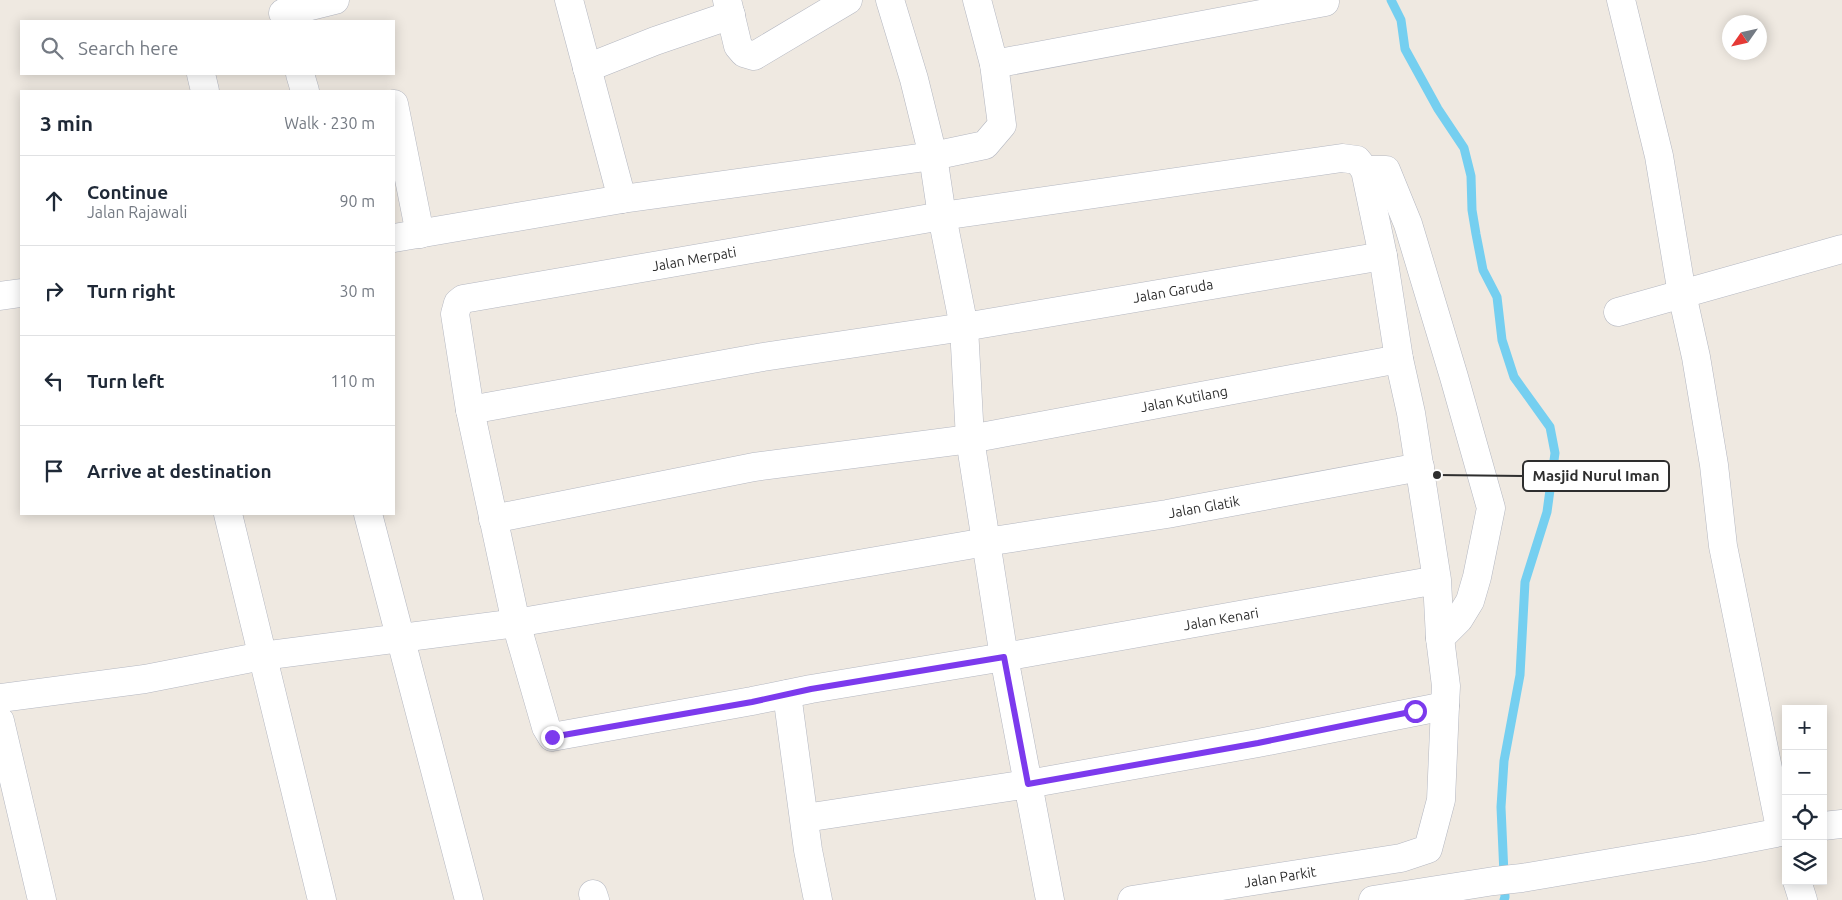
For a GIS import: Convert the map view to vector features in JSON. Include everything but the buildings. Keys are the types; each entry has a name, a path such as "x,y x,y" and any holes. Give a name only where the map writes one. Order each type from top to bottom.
{"street":[{"path":"283,12 334,0"},
{"path":"569,0 622,199"},
{"path":"587,68 655,41 729,7 738,46 744,53 754,56 848,0"},
{"path":"890,0 914,79 933,156 942,216 964,327 970,439 1004,657 1050,900"},
{"path":"395,122 407,236 622,199 933,156 986,145 1002,126 994,64 977,0"},
{"path":"1620,0 1660,156 1682,294 1696,357 1714,465 1722,546 1779,823 1782,824"},
{"path":"994,64 1325,2"},
{"path":"201,75 205,90"},
{"path":"300,75 304,90"},
{"name":"Jalan Merpati","path":"470,410 455,314 458,303 464,299 942,216 1342,158 1357,160 1365,170"},
{"path":"805,818 1028,784 1258,743 1445,706 1446,686 1440,638 1437,580 1411,413 1399,359 1383,256 1365,170 1386,170 1408,224 1491,508 1470,601 1459,619 1440,638"},
{"path":"1618,312 1842,249"},
{"name":"Jalan Garuda","path":"470,410 763,357 964,327 1383,256"},
{"path":"0,296 20,293"},
{"name":"Jalan Kutilang","path":"493,518 754,468 970,439 1399,359"},
{"path":"470,410 516,623"},
{"name":"Jalan Glatik","path":"0,698 145,679 262,656 516,623 986,542 1166,514 1420,467"},
{"path":"228,515 322,900"},
{"path":"368,515 469,900"},
{"name":"Jalan Kenari","path":"516,623 546,727 552,737 1437,580"},
{"path":"787,694 808,850 818,900"},
{"name":"Jalan Parkit","path":"1132,900 1401,858 1428,849 1441,800 1445,706"},
{"path":"0,721 42,900"},
{"path":"1827,826 1842,824"},
{"path":"1373,900 1511,884 1782,831"},
{"path":"1799,885 1803,900"}],"waterway":[{"path":"1391,0 1401,20 1405,49 1438,109 1464,148 1471,176 1472,210 1483,270 1497,297 1502,340 1514,377 1550,427 1555,453 1547,512 1525,582 1520,675 1504,761 1501,807 1504,900"}],"place":[{"name":"Masjid Nurul Iman","path":"1437,475"}],"route":[{"path":"552,737 568,736 752,702 811,689 1004,657 1028,784 1258,743 1415,711"}]}
